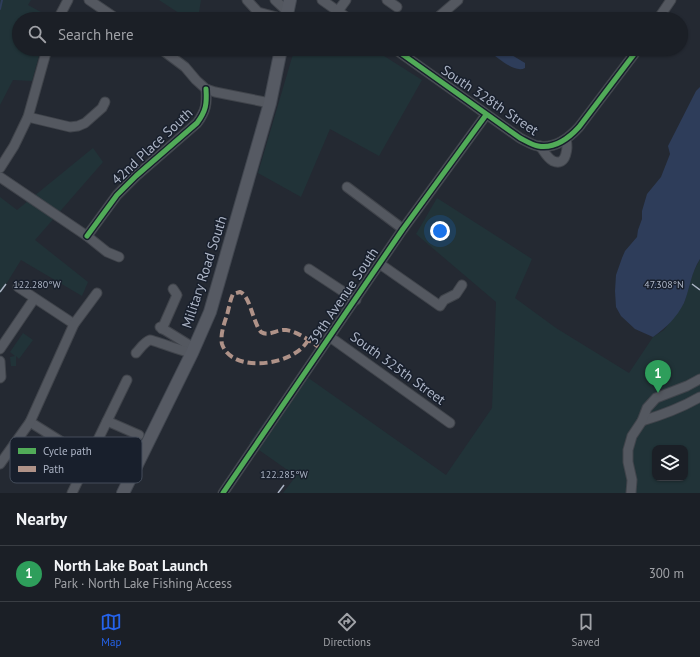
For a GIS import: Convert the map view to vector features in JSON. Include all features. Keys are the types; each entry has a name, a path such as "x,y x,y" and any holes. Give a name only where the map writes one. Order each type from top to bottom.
{"main road":[{"name":"Military Road South","path":"142,456 193,351 210,312 270,103 279,56"},
{"name":"Military Road South","path":"124,493 129,483"}],"street":[{"path":"62,12 68,0"},
{"path":"88,0 106,12"},
{"path":"246,0 258,12 287,12"},
{"path":"275,0 287,12"},
{"path":"322,0 338,11 346,0"},
{"path":"387,0 396,7"},
{"path":"444,12 458,0"},
{"path":"663,12 671,0"},
{"path":"0,168 14,146 28,117 45,56"},
{"path":"170,56 185,67 206,89 270,103"},
{"name":"South 328th Street","path":"413,56 486,115 531,144 540,146 555,144 566,138"},
{"path":"540,146 555,162 559,162 564,158 568,149 566,138 579,127 588,116 633,56"},
{"name":"42nd Place South","path":"87,236 117,195 136,176 197,123 206,109 206,89"},
{"path":"28,117 70,127 78,126 85,123 102,108 105,102"},
{"name":"39th Avenue South","path":"223,493 403,229 486,115"},
{"path":"0,178 87,236 107,252 119,257"},
{"path":"347,187 403,229"},
{"path":"380,264 440,306 444,300 456,294 462,285"},
{"path":"309,269 356,300"},
{"path":"18,287 74,324"},
{"path":"173,289 177,295 161,328 193,351"},
{"path":"19,437 30,422 74,324 97,293"},
{"path":"0,349 34,298"},
{"name":"South 325th Street","path":"330,337 450,423"},
{"path":"136,353 148,341 153,340 177,350 193,351"},
{"path":"0,361 0,378"},
{"path":"631,493 632,480 628,462 628,450 632,436 642,421 647,408 656,398 687,386 700,379"},
{"path":"99,437 127,380"},
{"path":"642,421 678,409 700,398"},
{"path":"107,421 139,435"},
{"path":"30,422 54,437"},
{"path":"0,464 10,450"},
{"path":"72,493 77,483"}],"shaded area":[{"path":"0,0 31,0 28,5 41,12 12,12 12,56 39,56 32,81 13,80 0,105"},
{"path":"159,0 201,0 199,12 177,12"},
{"path":"292,56 384,56 422,80 379,156 330,129 301,197 258,173"},
{"path":"93,148 103,162 35,240 88,282 82,296 21,260 0,294 0,197 17,210"},
{"path":"437,198 532,259 515,298 556,328 629,373 653,337 664,330 684,303 693,273 700,259 700,493 283,493 296,476 249,443 300,372 446,475 492,408 496,302 416,234"},
{"path":"23,333 33,340 19,359 16,356 16,366 11,366 10,357 15,356 10,352"}],"water":[{"path":"495,56 514,56 525,63 525,68 521,69 510,66"},
{"path":"700,87 700,259 684,303 678,313 671,322 653,337 635,329 621,316 616,307 616,275 625,251 637,237 647,194 661,177 670,154 668,146 696,91"}],"waterway":[{"path":"0,9 2,0"}],"marked path":[{"path":"308,340 301,349 291,356 264,363 250,363 238,360 228,354 222,344 222,337 233,294 240,292 246,298 261,332 267,334 283,330 291,331 300,335 322,349"}],"cycle path":[{"path":"405,56 520,138 538,146 550,146 561,142 571,135 579,127 633,56"},
{"path":"87,236 117,195 136,176 197,123 205,107 206,89"},
{"path":"223,493 403,229 486,115"}],"place":[{"name":"North Lake Boat Launch","path":"658,393"}]}
